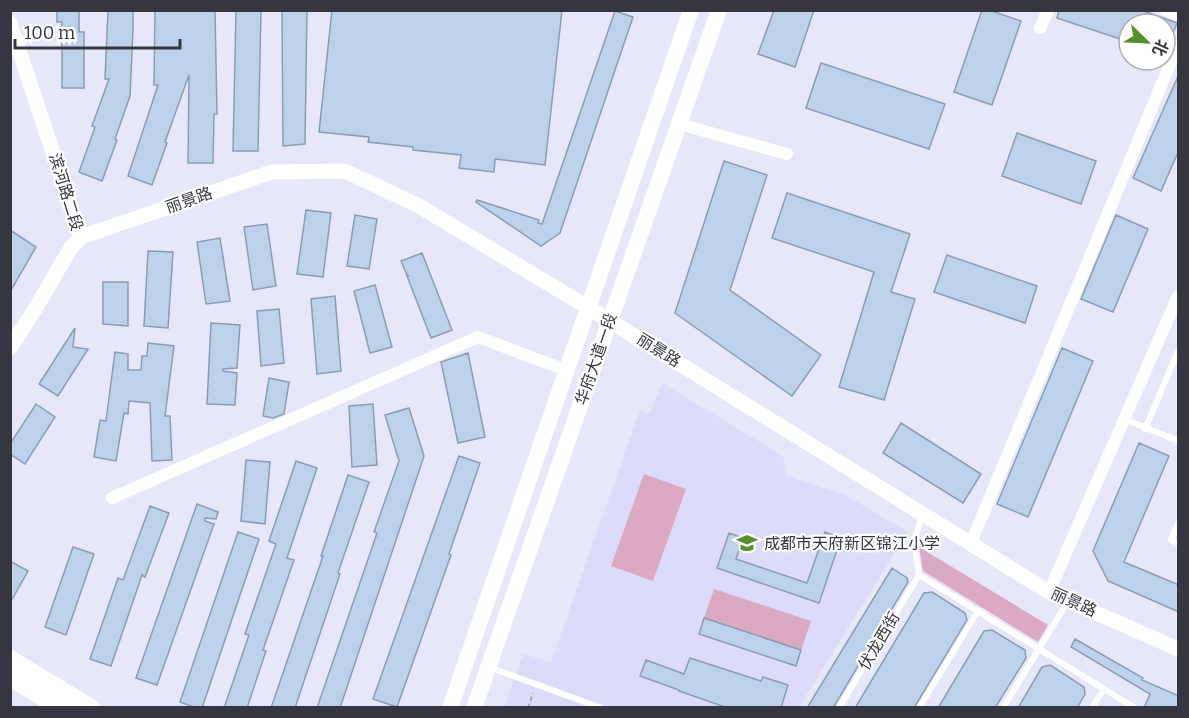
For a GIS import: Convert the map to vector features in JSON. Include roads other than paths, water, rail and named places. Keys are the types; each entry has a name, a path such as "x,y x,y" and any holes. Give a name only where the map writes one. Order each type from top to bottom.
{"main road":[{"path":"450,708 691,10"},
{"name":"华府大道一段","path":"474,708 719,10"},
{"path":"10,659 91,708"},
{"path":"10,677 61,708"}],"street":[{"path":"1040,28 1048,10"},
{"path":"1165,10 1179,15"},
{"name":"滨河路二段","path":"10,23 81,237 70,249 10,348"},
{"path":"971,543 1179,45"},
{"path":"679,124 787,154"},
{"name":"丽景路","path":"81,237 272,172 345,171 419,206 609,320 1049,592 1179,649"},
{"path":"1049,592 1179,296"},
{"path":"112,498 478,337 566,370"}],"lane":[{"path":"1145,429 1179,351"},
{"path":"1125,419 1179,441"},
{"path":"922,514 914,541 919,575 1135,708"},
{"path":"1179,523 1171,540 1179,543"},
{"name":"伏龙西街","path":"839,708 919,575"},
{"path":"1003,708 1068,600"},
{"path":"920,708 978,611"},
{"path":"488,667 601,708"},
{"path":"1092,708 1104,688"}],"place":[{"name":"成都市天府新区锦江小学","path":"747,543"}]}
